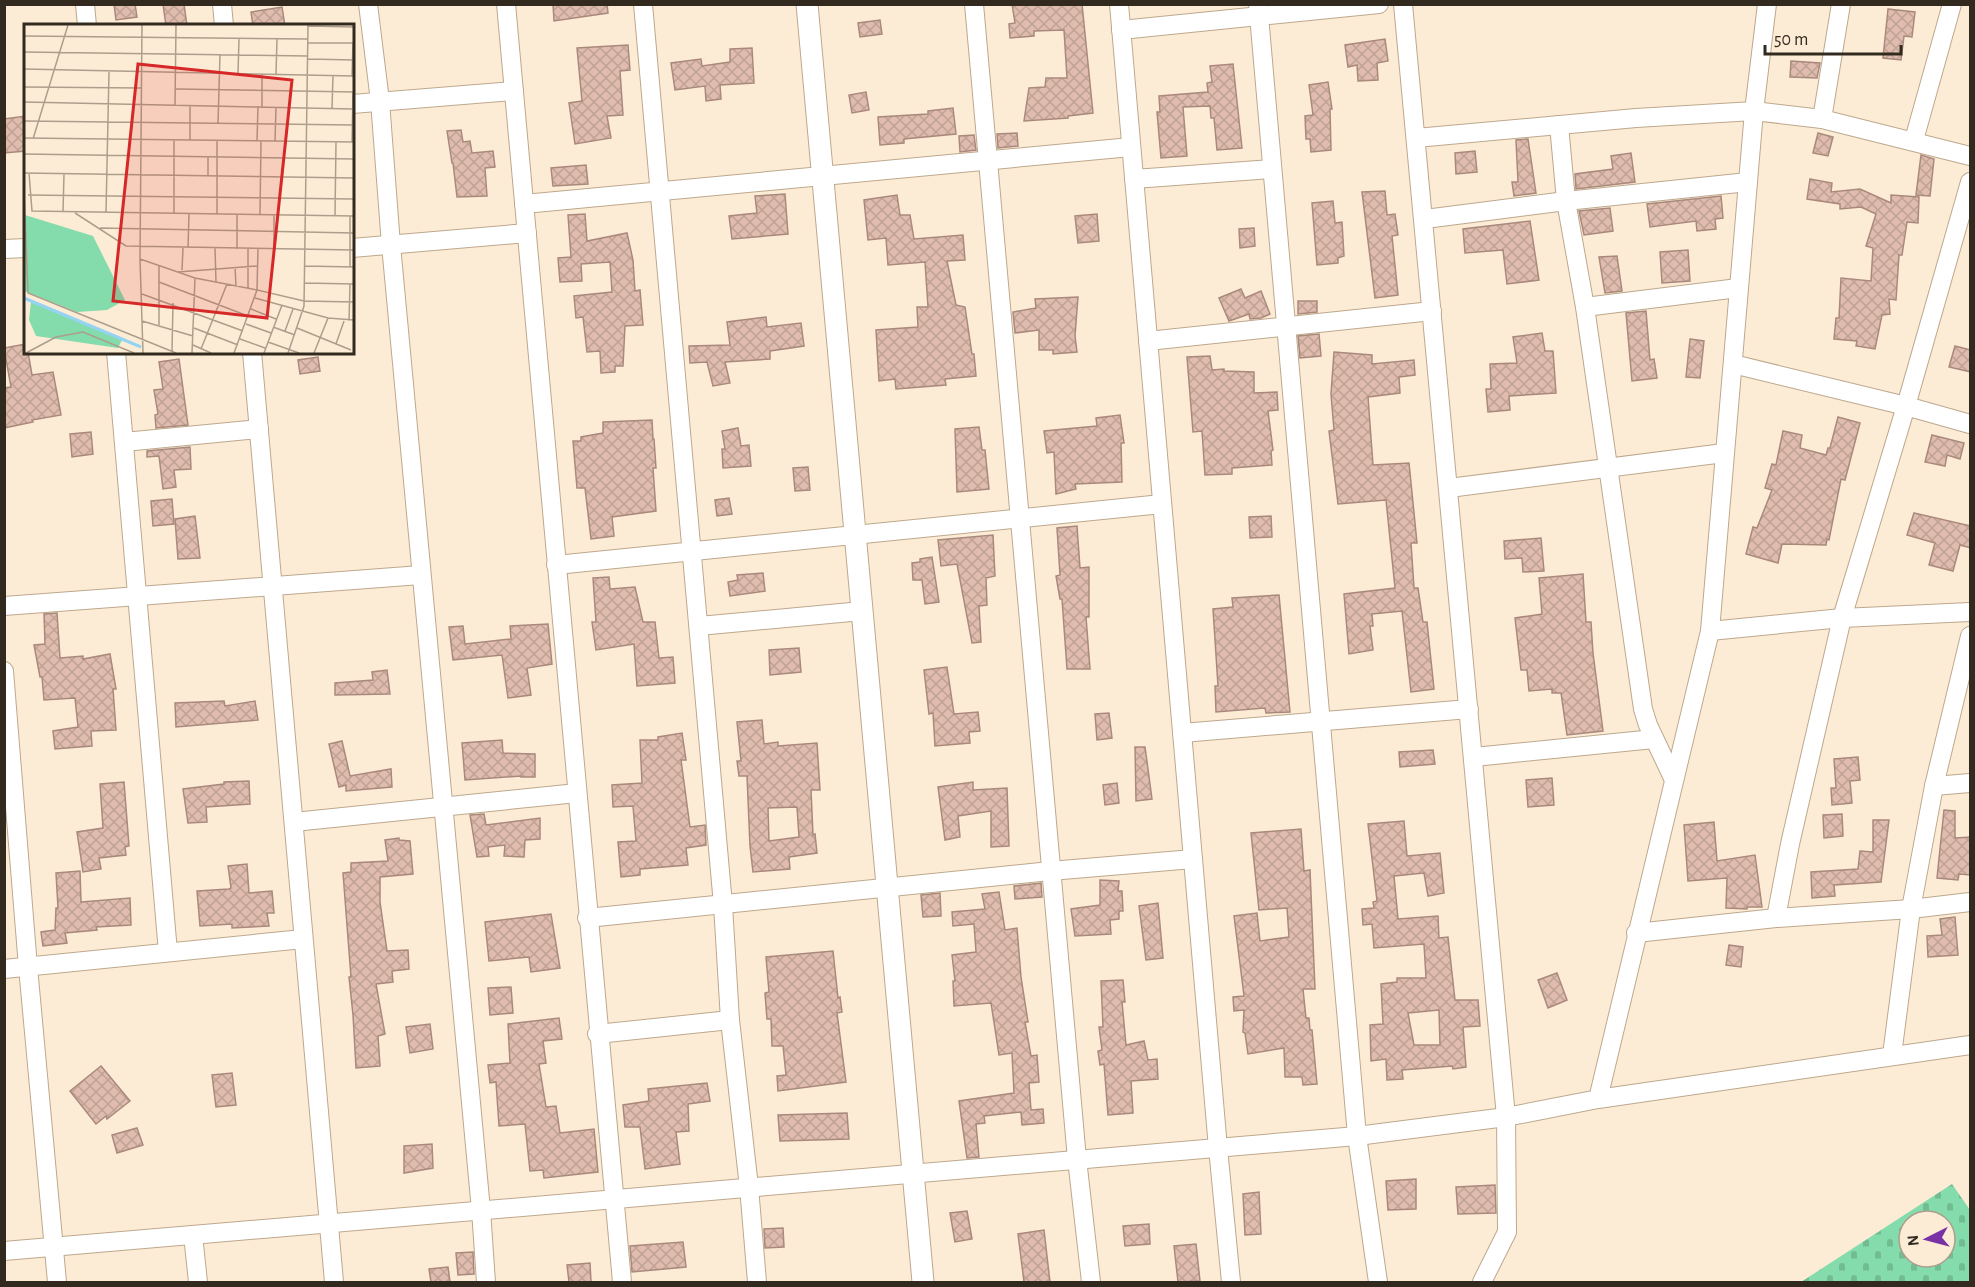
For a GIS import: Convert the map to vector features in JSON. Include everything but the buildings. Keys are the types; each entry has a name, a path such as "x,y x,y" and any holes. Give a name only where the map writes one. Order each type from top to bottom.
{"street":[{"path":"85,4 87,24"},
{"path":"222,4 224,24"},
{"path":"369,4 380,101 390,245 486,1282"},
{"path":"507,4 597,1034 622,1282"},
{"path":"643,4 723,905 730,1020 757,1282"},
{"path":"807,4 923,1282"},
{"path":"974,4 1050,872 1091,1282"},
{"path":"1119,4 1231,1282"},
{"path":"1121,30 1258,10 1379,4"},
{"path":"1403,4 1425,219 1506,1118 1508,1232 1482,1282"},
{"path":"1598,1099 1710,631 1754,111 1767,4"},
{"path":"1822,119 1841,4"},
{"path":"1914,140 1952,4"},
{"path":"1258,10 1357,1136 1378,1282"},
{"path":"354,104 514,91"},
{"path":"1416,138 1636,118 1754,111 1822,119 1971,156"},
{"path":"1559,125 1566,201 1585,307 1643,709 1654,739 1673,778"},
{"path":"524,204 1131,147"},
{"path":"1134,179 1272,169"},
{"path":"1425,219 1566,201 1748,182"},
{"path":"1776,918 1790,843 1842,618 1971,182"},
{"path":"354,248 527,233"},
{"path":"4,249 24,248"},
{"path":"1585,307 1738,288"},
{"path":"1148,341 1432,311"},
{"path":"116,354 168,952"},
{"path":"252,354 334,1282"},
{"path":"1733,364 1971,424"},
{"path":"124,442 258,429"},
{"path":"1449,488 1724,453"},
{"path":"556,565 1162,504"},
{"path":"4,606 421,575"},
{"path":"699,626 862,611"},
{"path":"1710,631 1842,618 1971,612"},
{"path":"1893,1054 1911,909 1934,786 1971,636"},
{"path":"4,671 52,1246 57,1282"},
{"path":"1182,733 1469,709"},
{"path":"1474,757 1654,739"},
{"path":"1934,786 1971,783"},
{"path":"294,822 577,793"},
{"path":"587,918 1193,859"},
{"path":"1636,933 1776,918 1911,909 1971,902"},
{"path":"4,969 303,939"},
{"path":"597,1034 730,1020"},
{"path":"4,1251 1357,1136 1506,1118 1598,1099 1893,1054 1971,1045"},
{"path":"193,1235 198,1282"}],"green space":[{"path":"1952,1184 1970,1210 1970,1282 1801,1282 1897,1220 1897,1269 1957,1269 1957,1209 1913,1209"}]}
